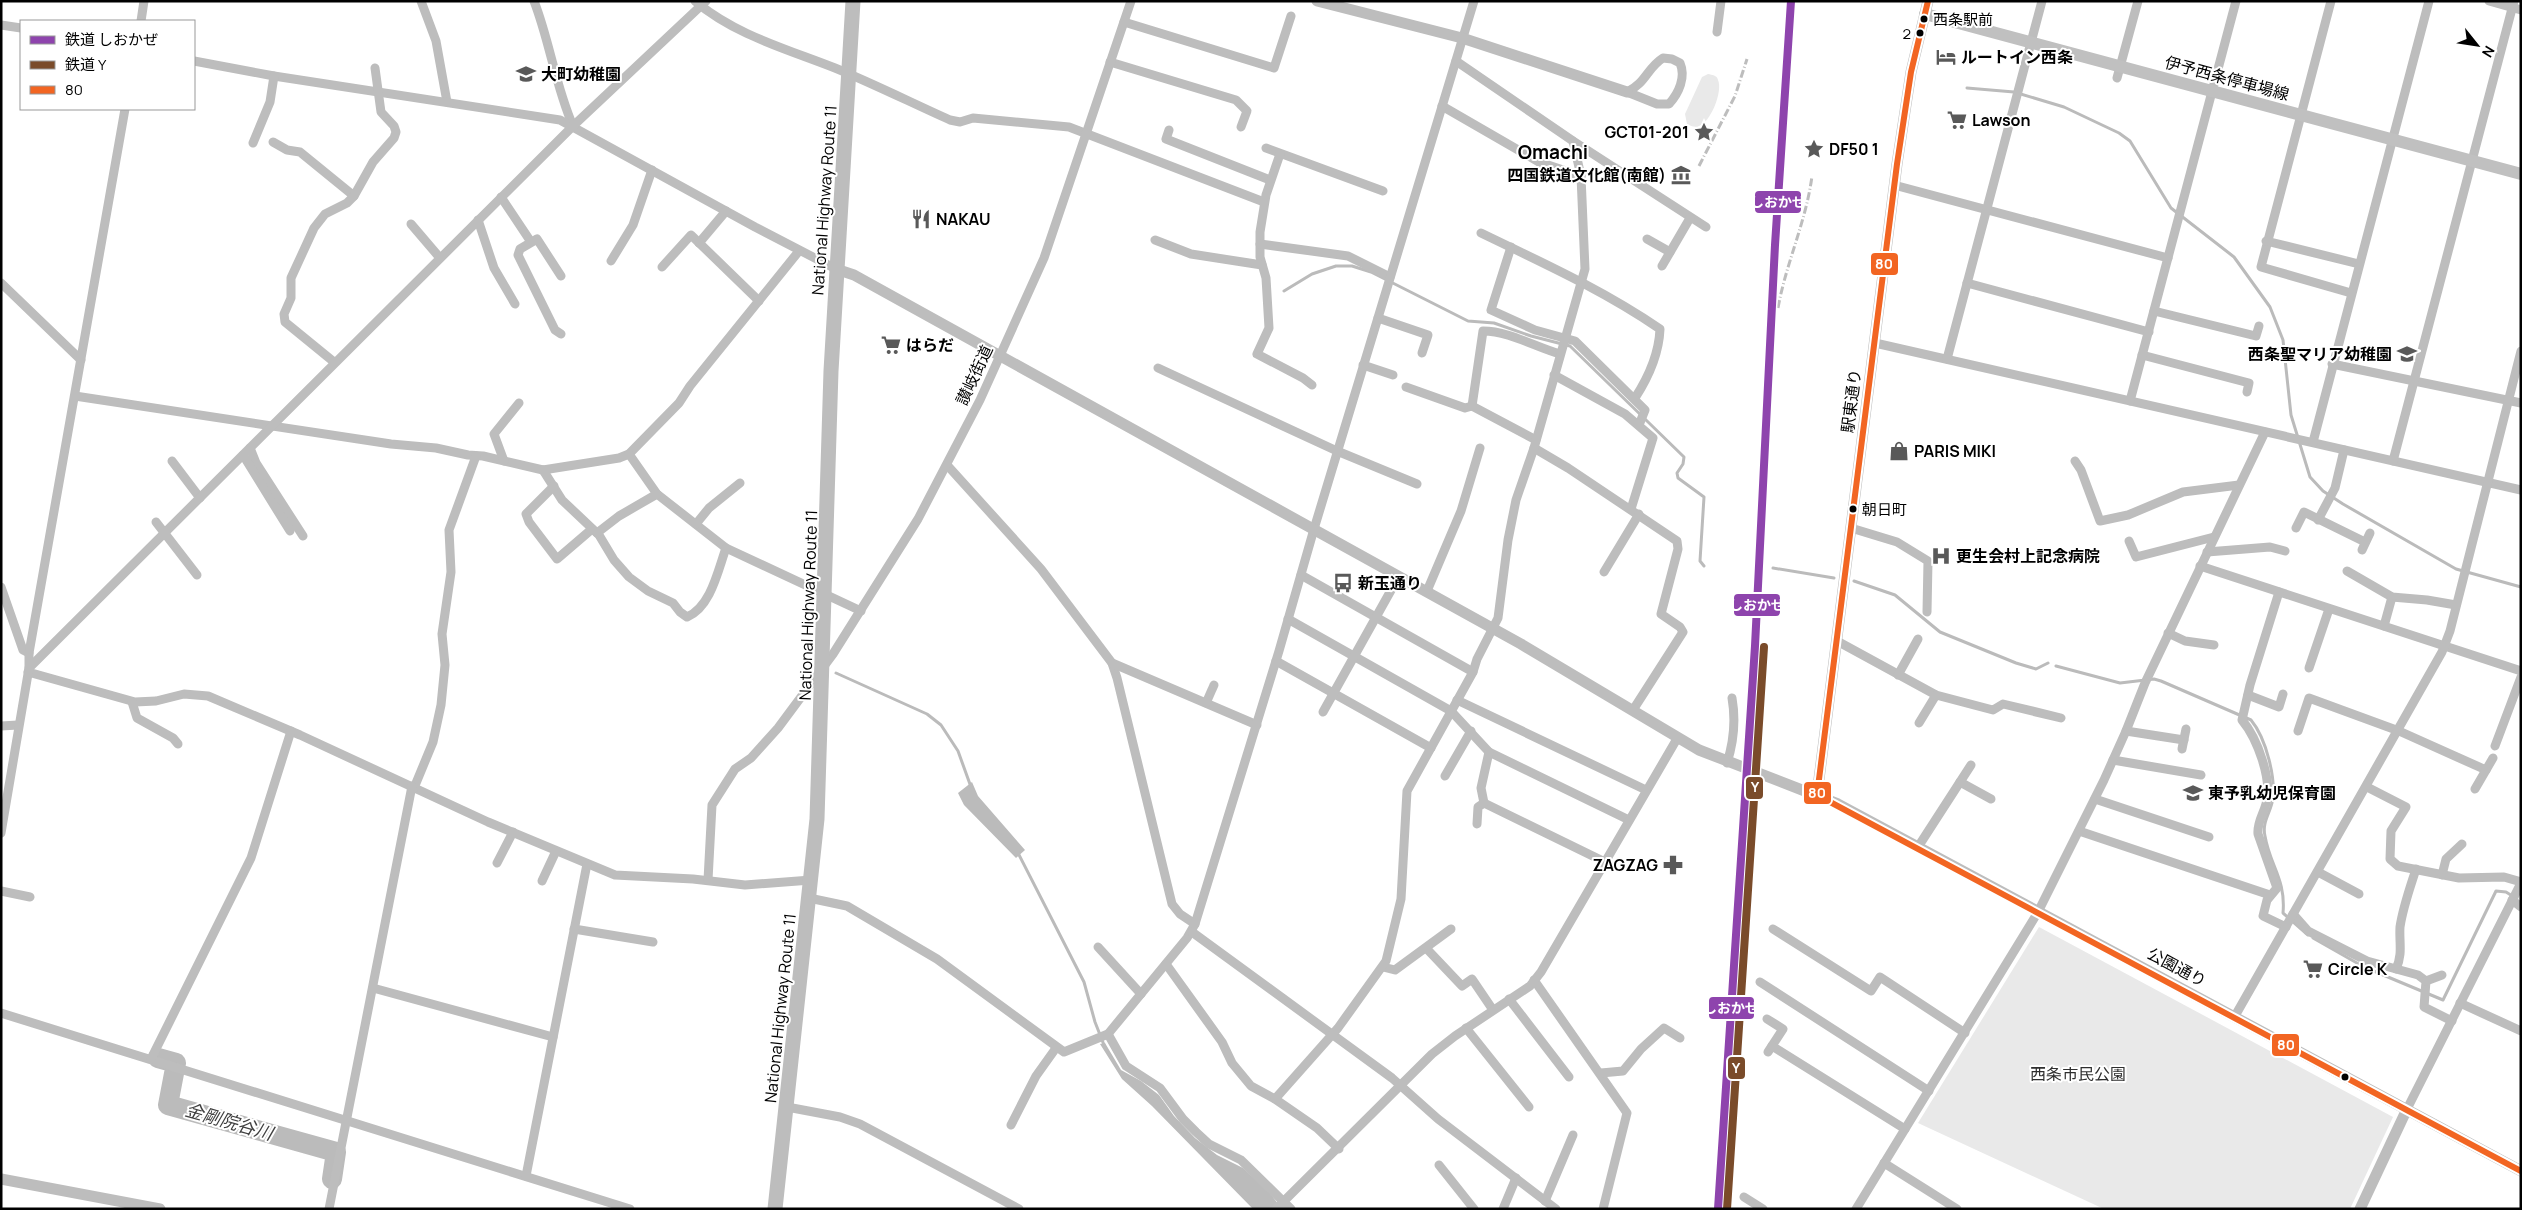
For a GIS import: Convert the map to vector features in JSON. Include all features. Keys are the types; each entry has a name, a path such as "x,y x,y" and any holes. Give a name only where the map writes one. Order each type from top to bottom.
{"highway":[{"name":"National Highway Route 11","path":"775,1209 817,819 824,667 831,371 853,1"}],"main road":[{"name":"伊予西条停車場線","path":"1927,7 2119,72 2213,91 2521,174"}],"street":[{"path":"141,20 144,1"},
{"path":"422,1 436,41 447,102"},
{"path":"534,1 553,59 555,77 573,126"},
{"name":"讃岐街道","path":"708,880 712,805 735,769 751,758 778,728 824,667 861,611 918,519 947,465 1000,355 1044,258 1131,1"},
{"path":"1317,1 1462,38 1627,92 1657,104 1669,104 1675,98 1683,74 1680,63 1672,58 1663,58 1655,63 1644,81 1627,92"},
{"path":"809,898 847,906 937,959 1064,1052 1107,1035 1166,964 1193,928 1276,660 1337,451 1474,1"},
{"path":"1717,32 1721,1"},
{"path":"1947,359 2042,1"},
{"path":"2119,72 2138,1"},
{"path":"2130,401 2236,1"},
{"path":"2331,1 2266,241 2261,267 2352,292"},
{"path":"2313,442 2429,1"},
{"path":"2392,460 2471,161 2516,6 2489,1"},
{"path":"29,670 334,362 700,3 712,16 767,42 849,74 950,120 960,122 973,118 1069,127 1264,202"},
{"name":"駅東通り","path":"1817,795 1894,185 1911,72 1927,7"},
{"path":"1124,22 1274,68 1291,16"},
{"path":"1,25 20,28"},
{"path":"195,61 274,76 549,117 573,126 799,251 836,268"},
{"path":"1456,61 1573,142 1706,227"},
{"path":"1110,62 1236,100 1247,111 1241,128"},
{"path":"334,362 286,322 284,314 291,298 291,278 314,228 325,214 347,203 354,196 373,162 394,138 396,132 394,126 381,112 375,68"},
{"path":"253,143 270,102 274,76"},
{"path":"1644,81 1645,93 1657,104"},
{"path":"1442,106 1539,162 1581,176"},
{"path":"1,833 18,725 29,670 29,653 125,110"},
{"path":"1169,130 1166,139 1270,180"},
{"path":"273,142 286,150 300,152 321,167 354,196"},
{"path":"1275,1099 1331,1035 1383,967 1392,940 1401,899 1407,791 1474,672 1477,659 1498,618 1508,540 1516,500 1535,444 1586,269 1581,176 1573,142"},
{"path":"1266,148 1383,191"},
{"path":"1280,154 1264,202 1260,244 1262,265 1266,278 1269,328 1257,354 1303,378 1312,385"},
{"path":"611,261 633,225 652,170"},
{"path":"1894,185 2168,258"},
{"path":"501,197 531,242"},
{"path":"699,243 726,211"},
{"path":"1662,266 1690,218"},
{"path":"478,220 494,268 514,304"},
{"path":"411,224 440,258"},
{"path":"1481,233 1583,281 1660,329 1659,343 1644,384 1635,398"},
{"path":"662,267 691,235 759,301"},
{"path":"561,276 538,239 520,249 518,255 555,330 561,334"},
{"path":"1647,239 1670,252"},
{"path":"1155,240 1191,254 1262,265"},
{"path":"2266,241 2359,264"},
{"path":"1260,244 1348,256 1390,278"},
{"path":"1511,247 1491,310 1563,345"},
{"path":"74,396 391,444 436,448 543,470 619,458 629,454 679,403 690,386 799,251"},
{"name":"公園通り","path":"836,268 854,275 1493,628 1678,737 1727,763 1817,795 2235,1016 2521,1171"},
{"path":"1,283 81,360"},
{"path":"1967,283 2148,332"},
{"path":"2154,311 2256,336 2259,326"},
{"path":"1378,318 1428,336 1422,353"},
{"path":"1472,406 1483,331 1497,331 1536,347 1563,345 1575,341 1635,398 1644,410 1640,424"},
{"path":"1875,343 2521,490"},
{"path":"2235,1016 2436,666 2456,605 2521,350"},
{"path":"2142,355 2249,383 2247,392"},
{"path":"2332,364 2521,403"},
{"path":"1363,365 1393,374"},
{"path":"1158,368 1337,451 1417,484"},
{"path":"1554,375 1625,414 1640,424 1653,438 1630,509"},
{"path":"1406,387 1465,408 1472,406 1535,444 1677,540 1678,549 1661,614 1680,627 1682,632 1633,710"},
{"path":"504,461 494,434 518,403"},
{"path":"1860,1207 1884,1163 1965,1034 2038,912 2095,799 2147,679 2265,432"},
{"path":"1427,592 1461,511 1480,448"},
{"path":"2318,520 2335,488 2344,450"},
{"path":"247,451 290,531"},
{"path":"247,451 303,536"},
{"path":"629,454 657,494 726,548 861,611"},
{"path":"329,1209 413,787 432,742 441,705 445,665 442,634 451,572 449,530 476,456"},
{"path":"172,461 200,498"},
{"path":"2075,461 2081,470 2100,522 2128,515 2182,492 2239,485"},
{"path":"947,465 1042,569 1112,664 1172,904 1180,914 1193,928 1556,1209"},
{"path":"543,470 562,500 594,531 629,577 648,592 673,603 687,617 694,614 705,602 726,548"},
{"path":"696,524 710,508 740,484"},
{"path":"554,486 526,514 529,522 557,559 594,531 657,494"},
{"path":"2296,528 2304,512 2364,546 2370,533"},
{"path":"1604,572 1639,514"},
{"path":"156,522 197,575"},
{"path":"1851,528 1896,542 1928,561 1927,612"},
{"path":"2129,541 2136,557 2214,537"},
{"path":"2207,552 2270,547 2285,551"},
{"path":"2200,566 2521,671"},
{"path":"2347,571 2392,597 2456,605"},
{"path":"1301,575 1474,672"},
{"path":"1323,712 1399,576"},
{"path":"1,587 23,650 29,653"},
{"path":"2279,592 2243,717 2249,727 2267,775 2266,803 2257,825 2258,834 2278,888 2270,895 2263,916 2286,927"},
{"path":"2384,626 2392,597"},
{"path":"2309,668 2330,608"},
{"path":"1288,619 1451,711 1489,752 1629,820"},
{"path":"2168,634 2185,641 2214,645"},
{"path":"1898,674 1918,638"},
{"path":"1837,642 1936,695 1993,710 2003,704 2061,718"},
{"path":"1276,660 1431,748"},
{"path":"1112,664 1256,725"},
{"path":"29,670 132,702 156,701 184,694 202,695 290,731 513,832 615,875 708,880 745,885 811,880"},
{"path":"2495,746 2521,677"},
{"path":"1206,703 1214,685"},
{"path":"2248,695 2279,707 2284,694"},
{"path":"1919,723 1936,695"},
{"path":"1727,763 1733,745 1735,716 1732,698"},
{"path":"2298,730 2309,698 2399,730 2486,770"},
{"path":"1457,700 1646,790"},
{"path":"132,702 137,718 173,738 178,744"},
{"path":"1,726 18,725"},
{"path":"2126,731 2183,745 2186,730"},
{"path":"151,1060 251,858 290,731"},
{"path":"1445,776 1470,731"},
{"path":"1107,1035 1126,1066 1160,1088 1182,1119 1209,1144 1241,1160 1283,1206 1432,1054 1466,1028 1530,986 1678,737"},
{"path":"1484,803 1481,788 1489,752"},
{"path":"2475,789 2493,758"},
{"path":"2113,760 2201,775"},
{"path":"1918,847 1970,765"},
{"path":"1960,782 1991,799"},
{"path":"2360,1209 2519,887 2504,876 2459,878 2398,866 2390,860 2392,831 2406,808 2366,788"},
{"path":"2095,799 2209,837"},
{"path":"1478,824 1478,807 1484,803"},
{"path":"1484,803 1605,862"},
{"path":"2079,831 2270,895"},
{"path":"497,863 513,832"},
{"path":"2442,875 2446,859 2462,844"},
{"path":"542,881 556,851"},
{"path":"526,1176 587,864"},
{"path":"2396,969 2401,958 2400,928 2403,910 2416,869"},
{"path":"2318,872 2359,894"},
{"path":"1,891 30,897"},
{"path":"2512,900 2521,907"},
{"path":"2293,914 2308,931 2367,961 2418,975 2426,981"},
{"path":"574,929 653,942"},
{"path":"1383,967 1395,970 1451,929"},
{"path":"1773,929 1871,991 1880,977 1965,1034"},
{"path":"1098,947 1141,994"},
{"path":"1426,948 1462,986 1472,980 1493,1010"},
{"path":"1166,964 1222,1042 1232,1063 1252,1086 1275,1099 1317,1128 1339,1149"},
{"path":"2426,981 2442,975"},
{"path":"1534,980 1628,1113 1603,1209"},
{"path":"2426,981 2424,1007 2452,1021"},
{"path":"1760,982 1929,1091"},
{"path":"373,988 553,1038"},
{"path":"1509,999 1569,1077"},
{"path":"2460,1004 2521,1032"},
{"path":"1,1013 630,1209"},
{"path":"1768,1019 1782,1029 1770,1049 1905,1129"},
{"path":"1466,1028 1529,1107"},
{"path":"1601,1073 1623,1071 1641,1049 1664,1028 1680,1038"},
{"path":"1011,1125 1031,1085 1056,1048"},
{"path":"787,1107 840,1117 860,1124 1019,1209"},
{"path":"1546,1201 1573,1135"},
{"path":"1884,1163 1957,1209"},
{"path":"1439,1165 1474,1209"},
{"path":"1503,1209 1516,1178"},
{"path":"1,1179 160,1209"},
{"path":"1744,1197 1762,1209"}],"green space":[{"path":"1708,74 1717,77 1719,85 1715,106 1708,119 1699,126 1693,127 1687,124 1685,114 1702,77"},
{"name":"西条市民公園","path":"2039,927 2393,1117 2350,1209 2104,1209 1918,1123"}],"shaded area":[{"path":"972,782 978,796 1025,850 1016,858 964,805 958,793"},
{"path":"1105,1043 1121,1070 1141,1081 1159,1095 1174,1116 1195,1138 1217,1155 1243,1168 1269,1192 1282,1209 1253,1209 1152,1106 1122,1079 1100,1044"}],"waterway":[{"path":"1967,88 2014,92 2064,107 2119,133 2130,141 2171,208 2234,257 2270,307 2283,340 2291,415 2310,477 2323,491 2343,504 2456,569 2521,587"},
{"path":"1284,291 1312,274 1336,266 1352,266 1371,272 1468,321 1494,323 1531,336 1570,346 1684,457 1683,464 1677,473 1678,478 1704,497 1700,561 1704,566"},
{"path":"1773,568 1834,578"},
{"path":"1854,581 1895,595 1940,632 2016,663 2036,669 2048,663"},
{"path":"2056,666 2120,683 2154,679 2251,720 2266,748 2272,771 2272,803 2264,831 2267,847 2280,882 2283,913 2308,935"},
{"path":"836,673 927,714 941,725 958,751 971,787"},
{"path":"1017,851 1084,982 1095,1022 1104,1045"},
{"path":"2313,938 2364,967 2443,1000 2496,891 2506,892 2514,897"},
{"name":"金剛院谷川","path":"158,1058 176,1063 168,1105 336,1152 332,1179"}],"railway":[{"path":"1699,166 1735,96 1747,59"},
{"path":"1778,308 1805,210 1812,176"}],"rail line":[{"name":"しおかぜ","path":"1718,1209 1755,646 1775,245 1791,1"},
{"name":"Y","path":"1727,1209 1764,647"}],"transit line":[{"name":"80","path":"1928,1 1911,72 1897,164 1817,795 2521,1171"}],"place":[{"name":"西条駅前","path":"1924,19"},
{"name":"2","path":"1920,33"},
{"name":"ルートイン西条","path":"1946,57"},
{"name":"大町幼稚園","path":"526,74"},
{"name":"Lawson","path":"1957,120"},
{"name":"GCT01-201","path":"1704,132"},
{"name":"DF50 1","path":"1814,149"},
{"name":"四国鉄道文化館(南館)","path":"1681,175"},
{"name":"NAKAU","path":"921,219"},
{"name":"はらだ","path":"891,345"},
{"name":"西条聖マリア幼稚園","path":"2407,354"},
{"name":"PARIS MIKI","path":"1899,451"},
{"name":"朝日町","path":"1853,509"},
{"name":"更生会村上記念病院","path":"1941,556"},
{"name":"新玉通り","path":"1343,583"},
{"name":"東予乳幼児保育園","path":"2193,793"},
{"name":"ZAGZAG","path":"1673,865"},
{"name":"Circle K","path":"2313,969"}],"district":[{"name":"Omachi","path":"1553,152"}]}
